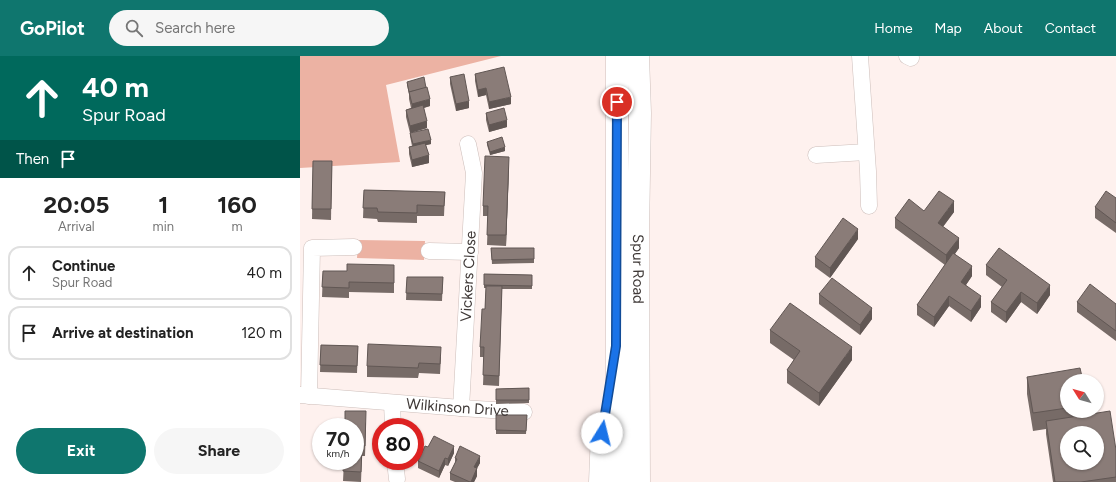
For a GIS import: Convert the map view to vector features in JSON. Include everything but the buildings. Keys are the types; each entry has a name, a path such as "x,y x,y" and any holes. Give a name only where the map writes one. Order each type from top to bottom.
{"highway":[{"name":"Spur Road","path":"617,56 617,482"},
{"name":"Spur Road","path":"638,56 640,112 638,233 639,482"},
{"path":"600,482 602,433 616,346"},
{"path":"639,421 650,482"}],"street":[{"path":"860,56 869,206"},
{"name":"Vickers Close","path":"461,408 474,173 468,144"},
{"path":"816,155 866,152"},
{"path":"304,395 312,248 354,247"},
{"path":"429,251 470,252"},
{"name":"Wilkinson Drive","path":"304,395 524,412"},
{"name":"Wilkinson Drive","path":"392,402 393,418"},
{"path":"396,470 397,479"}],"shaded area":[{"path":"300,56 501,56 386,85 400,162 300,168"},
{"path":"358,240 425,241 424,260 357,258"}],"route":[{"path":"602,433 616,346 617,102"}]}
